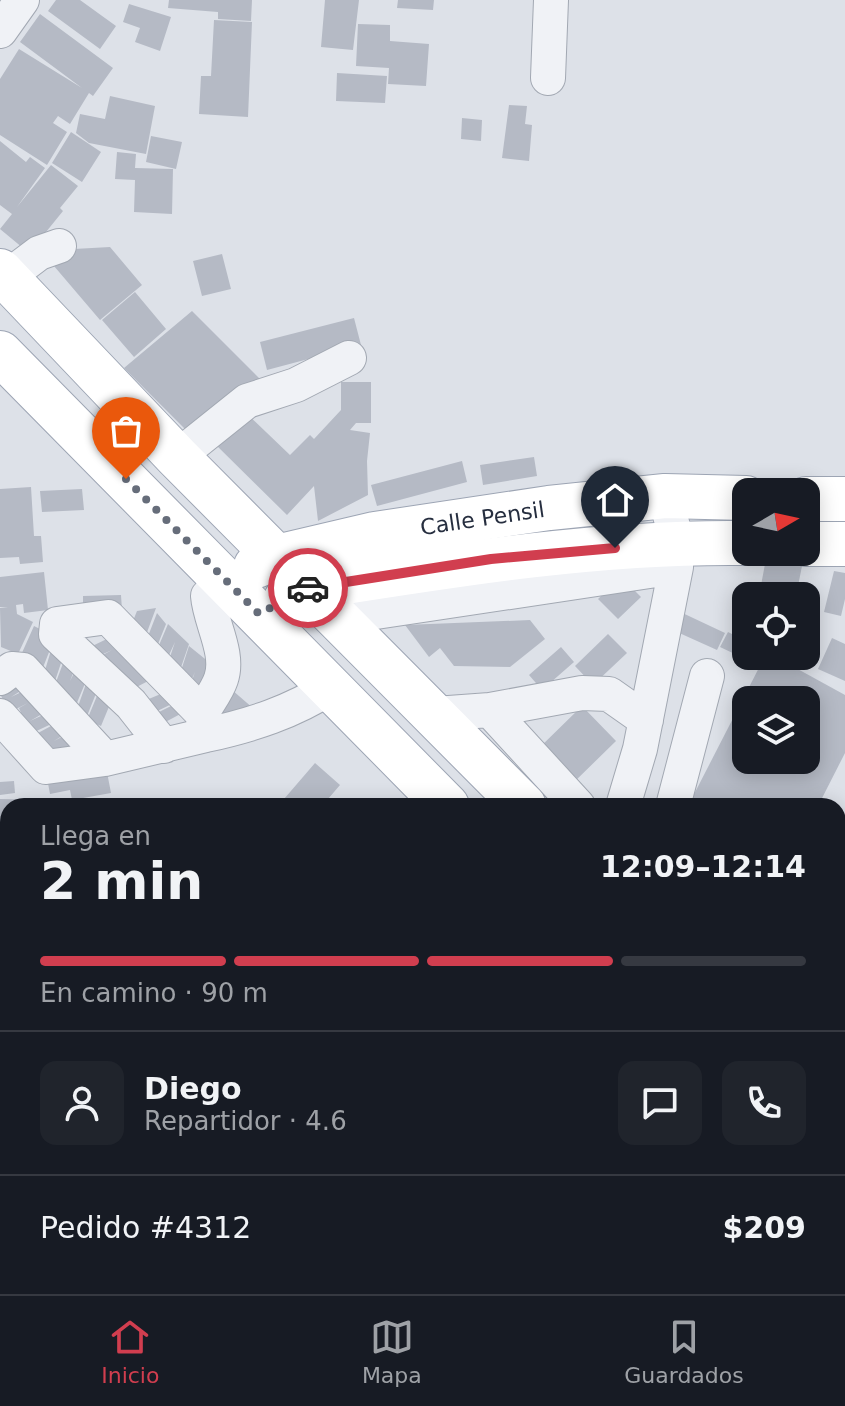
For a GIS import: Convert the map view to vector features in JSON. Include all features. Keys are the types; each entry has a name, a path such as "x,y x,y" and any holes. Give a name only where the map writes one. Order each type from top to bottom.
{"main road":[{"path":"3,274 177,457 516,798"},
{"path":"0,353 439,798"},
{"name":"Calle Pensil","path":"225,580 277,557 375,534 549,508 665,496 732,498"},
{"path":"820,499 845,499"},
{"path":"820,544 845,544"},
{"name":"Calle Pensil","path":"259,614 322,603 491,559 677,554 732,545"}],"street":[{"path":"0,31 22,0"},
{"path":"548,78 551,0"},
{"path":"3,274 39,253 59,246"},
{"path":"177,457 247,401 296,385 349,358"},
{"path":"625,798 640,749 677,554 665,496"},
{"path":"204,724 222,677 222,649 209,614 208,596 225,580"},
{"path":"164,746 131,704 56,634 57,624 108,617 204,724"},
{"path":"0,678 12,669 23,670 99,751"},
{"path":"675,798 707,676"},
{"path":"0,716 46,767 99,751 164,746 204,724 281,715 304,705 331,687"},
{"path":"435,714 490,710 559,696 609,694 646,720"},
{"path":"99,751 131,704"},
{"path":"490,710 571,798"}],"building":[{"path":"56,0 80,0 116,26 100,49 48,11"},
{"path":"169,0 252,0 251,21 218,19 218,12 168,8"},
{"path":"325,0 359,0 353,50 321,47"},
{"path":"398,0 434,0 433,10 397,8"},
{"path":"129,4 171,17 160,51 135,42 140,28 123,22"},
{"path":"40,14 113,68 93,96 89,93 70,124 58,116 53,123 67,132 47,165 0,135 0,79 19,49 82,88 20,42"},
{"path":"214,20 252,22 248,117 199,114 201,76 211,76"},
{"path":"358,24 390,25 390,41 429,44 426,86 388,84 389,68 356,66"},
{"path":"337,73 387,76 385,103 336,101"},
{"path":"110,96 155,106 146,154 89,143 76,133 80,114 105,119"},
{"path":"509,105 527,106 525,124 532,125 529,161 502,158"},
{"path":"462,118 482,120 481,141 461,139"},
{"path":"71,132 101,152 82,182 52,163"},
{"path":"151,136 182,142 176,169 146,162"},
{"path":"0,141 26,162 30,157 45,168 17,207 51,165 78,186 60,208 63,211 29,253 0,229 12,214 0,205"},
{"path":"117,152 136,154 135,168 173,169 172,214 134,212 135,180 115,179"},
{"path":"110,247 142,285 100,320 48,259 74,249"},
{"path":"222,254 231,289 202,296 193,261"},
{"path":"135,292 166,329 134,357 102,320"},
{"path":"192,311 267,386 190,434 124,368"},
{"path":"354,318 361,345 267,370 260,342"},
{"path":"341,382 371,382 371,423 356,423 350,430 370,433 368,495 318,521 314,486 287,515 213,442 243,410 290,455 310,435 314,439 341,410"},
{"path":"534,457 537,476 483,485 480,465"},
{"path":"462,461 467,482 377,506 371,485"},
{"path":"31,487 34,536 41,536 43,562 20,564 19,557 0,558 0,489"},
{"path":"82,489 84,510 42,512 40,491"},
{"path":"765,566 802,566 799,582 762,582"},
{"path":"834,571 845,573 845,599 841,616 824,612"},
{"path":"44,572 48,610 24,613 23,604 16,605 17,614 33,622 18,654 1,647 0,608 8,607 0,607 0,577"},
{"path":"621,577 641,597 618,619 598,599"},
{"path":"121,595 122,610 83,611 83,596"},
{"path":"156,608 143,643 129,631 137,611"},
{"path":"674,609 725,633 717,650 666,627"},
{"path":"157,613 166,624 154,654 145,644"},
{"path":"530,620 545,639 510,667 454,666 440,648 429,657 405,625"},
{"path":"168,624 189,644 178,676 167,666 175,642 164,666 154,657"},
{"path":"34,626 44,631 53,642 42,670 21,655"},
{"path":"728,632 732,634 732,653 720,647"},
{"path":"608,634 627,653 593,685 575,666"},
{"path":"115,635 144,667 136,672 146,668 154,678 125,693 93,660 112,650 92,659 82,651"},
{"path":"832,638 845,644 845,681 820,670"},
{"path":"189,646 215,667 204,700 189,689 195,672 188,688 178,680"},
{"path":"52,647 65,651 55,681 43,677"},
{"path":"561,647 574,662 542,690 529,675"},
{"path":"65,658 77,663 70,681 76,669 89,674 76,705 53,690"},
{"path":"758,670 799,670 845,695 845,753 822,798 692,798 732,720 732,774 820,774 820,686 750,686"},
{"path":"87,681 99,686 87,716 76,712"},
{"path":"224,683 262,716 211,726"},
{"path":"0,684 27,687 11,697 32,687 49,710 30,721 56,709 60,720 30,734 19,708 28,703 10,712 0,694"},
{"path":"99,691 113,697 101,726 87,720"},
{"path":"168,691 176,702 149,715 139,703"},
{"path":"181,701 186,711 156,727 151,716"},
{"path":"582,706 616,741 570,786 536,751"},
{"path":"64,719 70,731 54,741 75,730 82,744 53,759 38,733"},
{"path":"315,763 340,785 329,798 285,798"},
{"path":"106,767 111,793 83,798 72,798 70,790 50,794 47,778"},
{"path":"14,781 15,793 0,795 0,782"}],"way so far":[{"path":"126,479 259,614 308,588"}],"route":[{"path":"308,588 491,559 615,548"}]}
